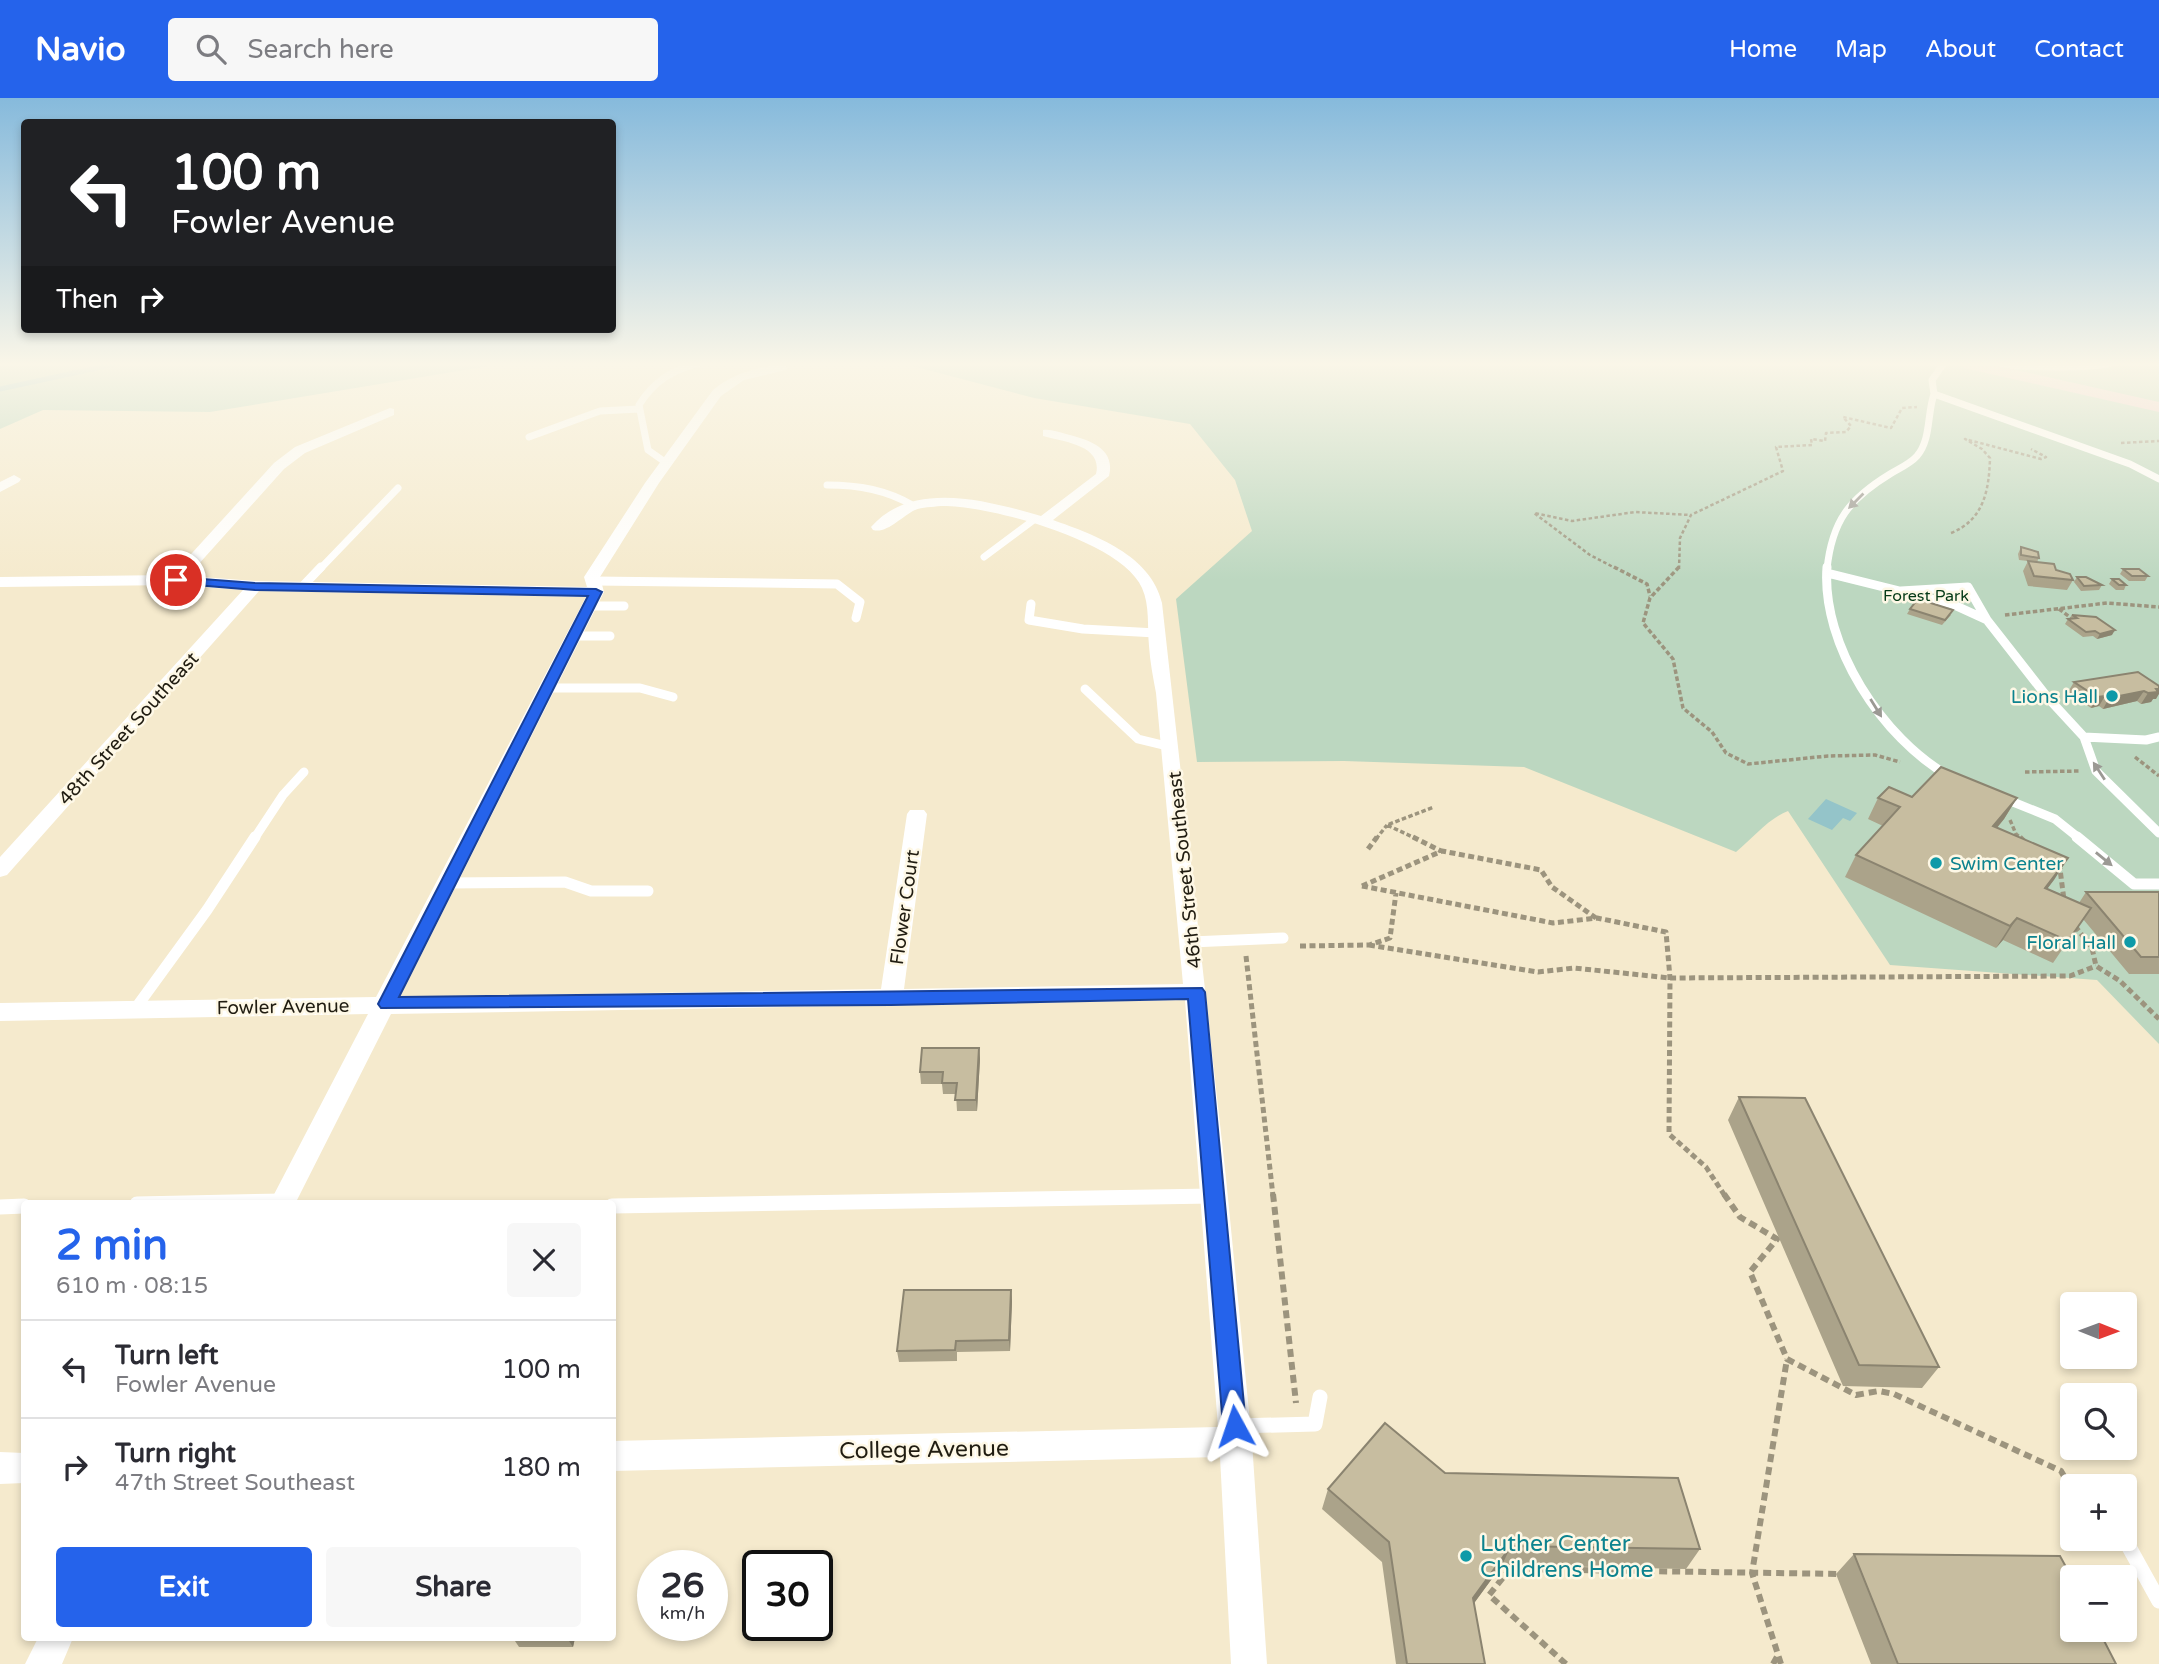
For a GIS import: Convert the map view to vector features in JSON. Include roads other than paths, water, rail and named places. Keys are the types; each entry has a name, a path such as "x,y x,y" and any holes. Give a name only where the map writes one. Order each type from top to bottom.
{"street":[{"path":"176,580 279,466 300,450 333,436"},
{"path":"284,1200 387,1004 573,636 593,593 592,577 665,462 685,436"},
{"path":"1039,520 1102,476 1106,467 1105,457 1098,449 1058,436"},
{"path":"0,488 14,479"},
{"name":"46th Street Southeast","path":"878,527 914,506 946,502 1039,520 1087,538 1124,558 1145,580 1155,601 1156,633 1171,747 1196,992 1235,1434 1249,1664"},
{"path":"0,582 176,580 255,586 593,593"},
{"name":"48th Street Southeast","path":"0,870 255,586"},
{"name":"Flower Court","path":"891,999 917,814"},
{"name":"Fowler Avenue","path":"0,1012 1196,992"},
{"name":"College Avenue","path":"616,1456 1235,1434"},
{"path":"0,1468 21,1468"},
{"path":"43,1664 54,1641"}],"lane":[{"path":"645,436 648,450 665,462"},
{"path":"1925,436 1918,456 1873,484 1841,516 1827,559 1827,599 1837,640 1856,676 1890,727 1908,748 1943,774 1963,782"},
{"path":"2051,436 2159,474"},
{"path":"2130,464 2159,479"},
{"path":"827,485 855,485 879,489 914,506"},
{"path":"302,587 398,488"},
{"path":"984,557 1039,520"},
{"path":"1827,573 1952,604 1987,620"},
{"path":"593,593 837,584 860,602 856,618"},
{"path":"1901,592 1968,587 1987,620 2048,698 2084,737 2096,771 2159,833"},
{"path":"593,593 624,606"},
{"path":"1031,604 1029,620 1083,629 1156,633"},
{"path":"573,636 610,636"},
{"path":"547,688 639,688 673,697"},
{"path":"1085,689 1138,739 1171,747"},
{"path":"2084,737 2146,740 2159,737"},
{"path":"135,1009 207,910 283,795 304,772"},
{"path":"1996,795 2055,819 2134,884 2159,884"},
{"path":"448,883 565,882 591,891 648,891"},
{"path":"1191,942 1284,942"},
{"path":"616,1206 1214,1196"},
{"path":"0,1206 21,1206"},
{"path":"1235,1434 1315,1424 1320,1397"},
{"path":"2131,1551 2159,1601"}],"water":[{"path":"1826,799 1857,813 1850,821 1843,818 1832,830 1808,819"}],"place":[{"name":"Lions Hall","path":"2112,696"},
{"name":"Swim Center","path":"1936,863"},
{"name":"Floral Hall","path":"2130,942"},
{"name":"Luther Center Childrens Home","path":"1466,1556"}],"park label":[{"name":"Forest Park","path":"1926,595"}]}
